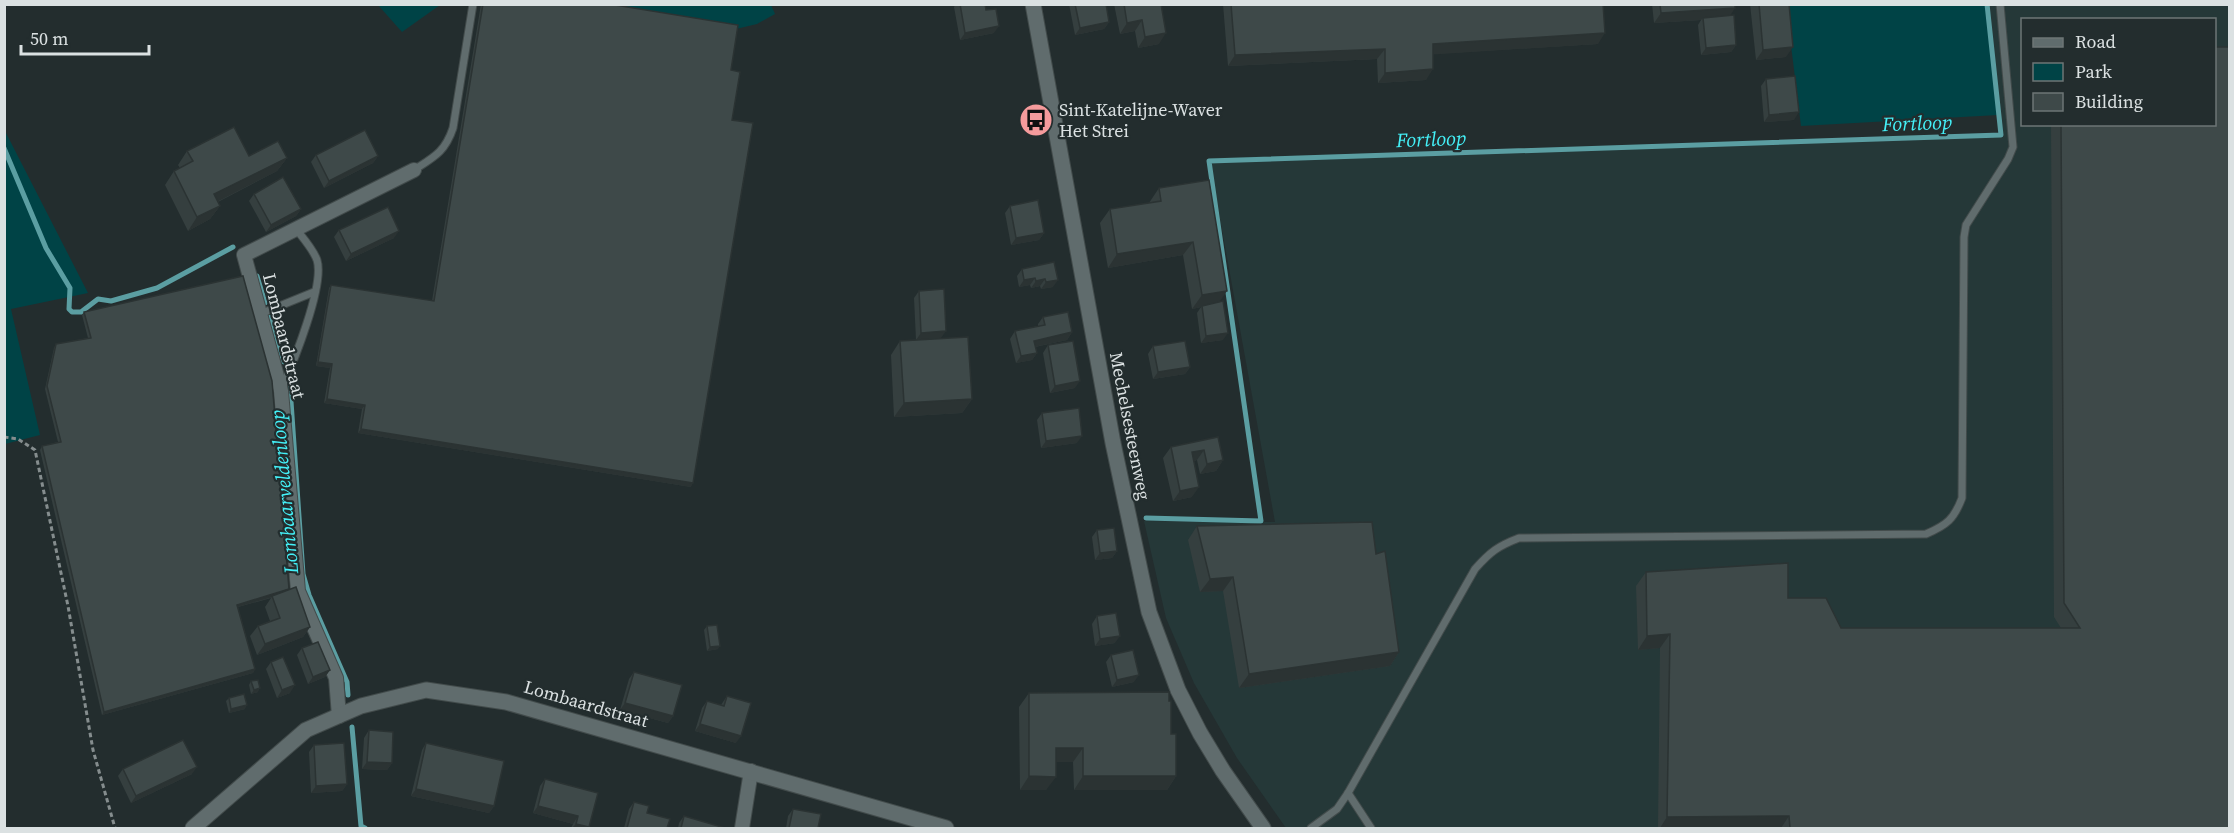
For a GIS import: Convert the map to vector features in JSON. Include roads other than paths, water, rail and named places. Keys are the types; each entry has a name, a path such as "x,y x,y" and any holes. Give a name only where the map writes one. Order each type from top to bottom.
{"street":[{"name":"Mechelsesteenweg","path":"1033,4 1113,443 1149,612 1179,690 1200,733 1257,826"},
{"name":"Lombaardstraat","path":"339,716 336,678 298,591 281,391 244,255 414,171"},
{"name":"Lombaardstraat","path":"193,828 306,730 361,706 426,690 506,702 946,828"},
{"path":"742,828 751,771"}],"lane":[{"path":"414,171 448,144 453,128 473,4"},
{"path":"1311,828 1337,809 1348,794 1475,569 1490,552 1504,544 1520,538 1926,534 1943,527 1956,514 1962,498 1964,237 1966,225 2008,159 2013,147 2000,4"},
{"path":"281,391 300,344 317,280 317,260 296,229"},
{"path":"260,314 314,292"},
{"path":"1348,794 1371,828"}],"waterway":[{"name":"Fortloop","path":"1146,518 1261,521 1209,161 2001,135 1987,4"},
{"name":"Lombaarveldenloop","path":"4,148 46,248 70,288 69,309 72,312 81,312 98,299 111,301 157,288 233,247"},
{"name":"Lombaarveldenloop","path":"257,276 265,303"},
{"name":"Lombaarveldenloop","path":"270,317 284,362"},
{"name":"Lombaarveldenloop","path":"290,387 303,574 309,595 347,682 348,695"},
{"name":"Lombaarveldenloop","path":"352,727 361,826 365,828"}],"place":[{"name":"Sint-Katelijne-Waver Het Strei","path":"1036,120"}]}
